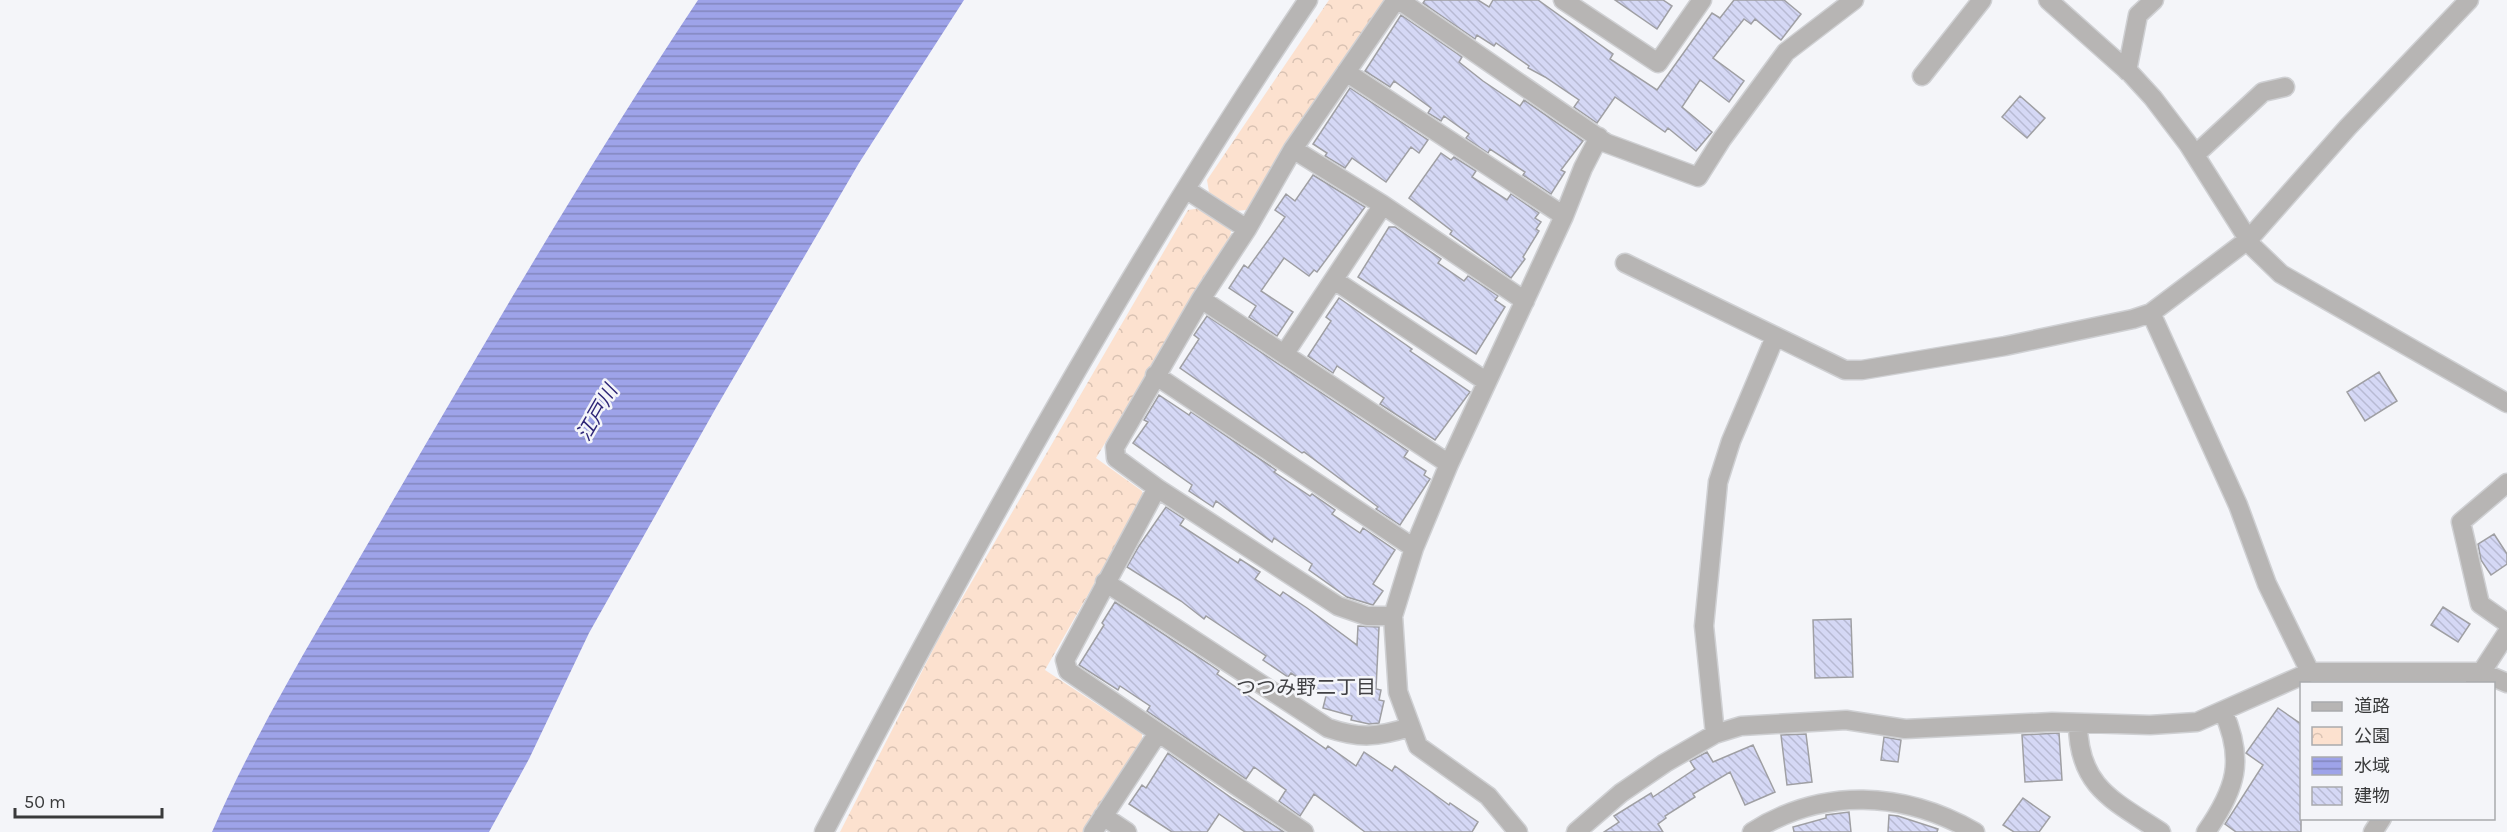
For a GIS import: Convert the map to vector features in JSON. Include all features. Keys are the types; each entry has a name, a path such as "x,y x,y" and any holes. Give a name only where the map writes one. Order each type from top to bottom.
{"street":[{"path":"824,832 900,686 1069,381 1254,80 1308,0"},
{"path":"1393,616 1367,616 1338,606 1157,488 1116,458 1115,447 1155,375 1201,298 1247,229 1293,149 1397,0 1613,146 1698,177 1722,139 1786,52 1854,0"},
{"path":"1563,0 1658,63 1702,0"},
{"path":"1922,76 1982,0"},
{"path":"2048,0 2127,71 2153,98 2195,155 2253,248 2282,274 2506,398"},
{"path":"2127,71 2138,15 2154,0"},
{"path":"1625,263 1845,369 1862,370 2005,346 2133,319 2151,313 2249,239 2348,127 2469,0"},
{"path":"1346,72 1564,216"},
{"path":"2195,155 2263,92 2285,87"},
{"path":"1518,832 1488,796 1418,746 1398,692 1393,616 1414,548 1449,464 1599,137"},
{"path":"1293,149 1383,205 1525,300"},
{"path":"1187,189 1247,229"},
{"path":"1285,354 1383,205"},
{"path":"1334,280 1487,382"},
{"path":"1201,298 1449,464"},
{"path":"2151,313 2234,496 2267,584 2310,672"},
{"path":"1716,734 1704,626 1718,482 1731,441 1775,337"},
{"path":"1155,375 1414,548"},
{"path":"2507,483 2461,522 2480,604 2507,623"},
{"path":"1157,488 1065,660 1068,671 1304,832"},
{"path":"1105,582 1328,728 1353,736 1388,734 1410,727"},
{"path":"2477,678 2507,633"},
{"path":"1576,832 1621,793 1716,734 1741,726 1846,720 1912,730 2052,722 2150,725 2197,722 2310,672 2477,678 2507,683"},
{"path":"2206,832 2221,810 2232,787 2236,767 2232,730 2223,711"},
{"path":"2078,723 2078,742 2083,762 2094,782 2111,799 2161,832"},
{"path":"1093,832 1158,733"},
{"path":"1752,832 1785,815 1809,807 1833,802 1879,800 1900,802 1917,807 1975,832"},
{"path":"1103,816 1127,832"}],"green space":[{"path":"1329,0 1390,0 1253,201 1246,210 1236,211 1209,192 1207,180"},
{"path":"1201,208 1231,231 1230,237 1096,458 1142,491 1143,498 1045,670 1142,734 1142,745 1084,832 840,832 939,638 1188,210"}],"water":[{"name":"江戸川","path":"698,0 964,0 859,163 717,406 589,633 529,759 489,832 212,832 252,749 318,628 578,188"}],"building":[{"path":"1425,0 1478,0 1489,7 1493,0 1538,0 1613,54 1610,59 1657,90 1712,13 1720,18 1734,0 1784,0 1801,14 1781,40 1755,19 1751,24 1744,19 1713,58 1744,81 1729,102 1700,80 1682,107 1712,132 1696,151 1668,128 1665,132 1615,97 1597,123 1574,107 1579,100 1528,68 1529,66 1496,43 1494,46 1477,35 1475,39 1423,3"},
{"path":"1615,0 1663,0 1672,6 1657,29"},
{"path":"1401,15 1462,57 1459,62 1483,81 1520,106 1524,100 1583,141 1561,170 1565,172 1551,194 1523,175 1525,172 1490,149 1488,153 1466,138 1469,134 1444,116 1441,121 1428,113 1431,108 1394,81 1390,87 1365,71"},
{"path":"1350,88 1428,140 1419,153 1411,147 1386,182 1352,158 1345,168 1325,156 1327,153 1313,144"},
{"path":"2020,96 2045,118 2027,138 2002,117"},
{"path":"1441,153 1451,160 1454,157 1476,171 1472,177 1507,200 1511,194 1539,213 1535,218 1541,222 1536,229 1539,231 1523,257 1525,259 1511,278 1450,234 1452,231 1409,198"},
{"path":"1313,175 1365,207 1317,272 1314,270 1309,276 1284,258 1261,291 1293,312 1277,336 1249,317 1256,306 1229,288 1244,265 1248,268 1285,217 1275,210 1286,194 1295,201"},
{"path":"1389,227 1395,227 1441,259 1438,263 1464,281 1468,276 1498,296 1495,300 1505,307 1476,354 1358,277"},
{"path":"1339,298 1470,392 1435,440 1380,404 1384,398 1337,366 1333,373 1308,356 1331,321 1326,317"},
{"path":"1207,316 1408,451 1404,457 1426,471 1424,475 1430,479 1400,525 1304,452 1302,453 1180,368 1199,339 1194,335"},
{"path":"2379,372 2397,401 2365,421 2347,392"},
{"path":"1159,395 1189,415 1191,412 1276,470 1274,472 1310,496 1312,494 1335,510 1332,514 1360,533 1363,528 1395,550 1373,584 1383,591 1373,605 1347,597 1309,570 1312,564 1274,538 1272,542 1216,501 1213,507 1189,491 1192,485 1133,443 1148,422 1144,420"},
{"path":"1166,507 1184,519 1180,525 1238,563 1240,559 1260,572 1255,579 1280,596 1283,592 1357,645 1358,626 1379,627 1376,689 1381,690 1379,700 1384,701 1379,723 1369,724 1351,720 1352,716 1323,708 1326,696 1291,673 1288,677 1263,660 1266,656 1206,616 1204,619 1181,601 1127,567"},
{"path":"2494,534 2507,554 2507,564 2491,575 2481,560 2478,544"},
{"path":"1115,602 1209,664 1219,671 1217,674 1326,749 1328,746 1356,766 1364,752 1392,771 1395,766 1449,805 1450,803 1478,822 1472,832 1365,832 1314,794 1300,816 1279,801 1286,790 1254,767 1246,779 1147,711 1150,706 1120,686 1118,690 1079,665 1104,625 1102,623"},
{"path":"2443,607 2470,624 2458,642 2431,625"},
{"path":"1851,619 1853,677 1815,678 1813,620"},
{"path":"2278,708 2300,723 2301,832 2236,832 2225,824 2263,765 2246,753"},
{"path":"2059,733 2062,780 2025,782 2022,735"},
{"path":"1806,734 1812,782 1787,785 1781,735"},
{"path":"1884,737 1901,740 1898,762 1881,760"},
{"path":"1753,745 1775,792 1745,805 1730,772 1693,794 1695,797 1665,816 1666,818 1658,824 1663,832 1604,832 1619,822 1614,816 1651,793 1653,797 1695,769 1690,761 1707,752 1713,762"},
{"path":"1168,753 1284,832 1245,832 1219,814 1207,832 1172,832 1129,804 1142,785 1146,788"},
{"path":"2023,798 2050,817 2039,832 2014,832 2003,825"},
{"path":"1849,812 1851,832 1794,832 1793,827 1826,818 1826,815"},
{"path":"1889,815 1938,829 1937,832 1888,832"}],"district":[{"name":"つつみ野二丁目","path":"1306,687"}]}
